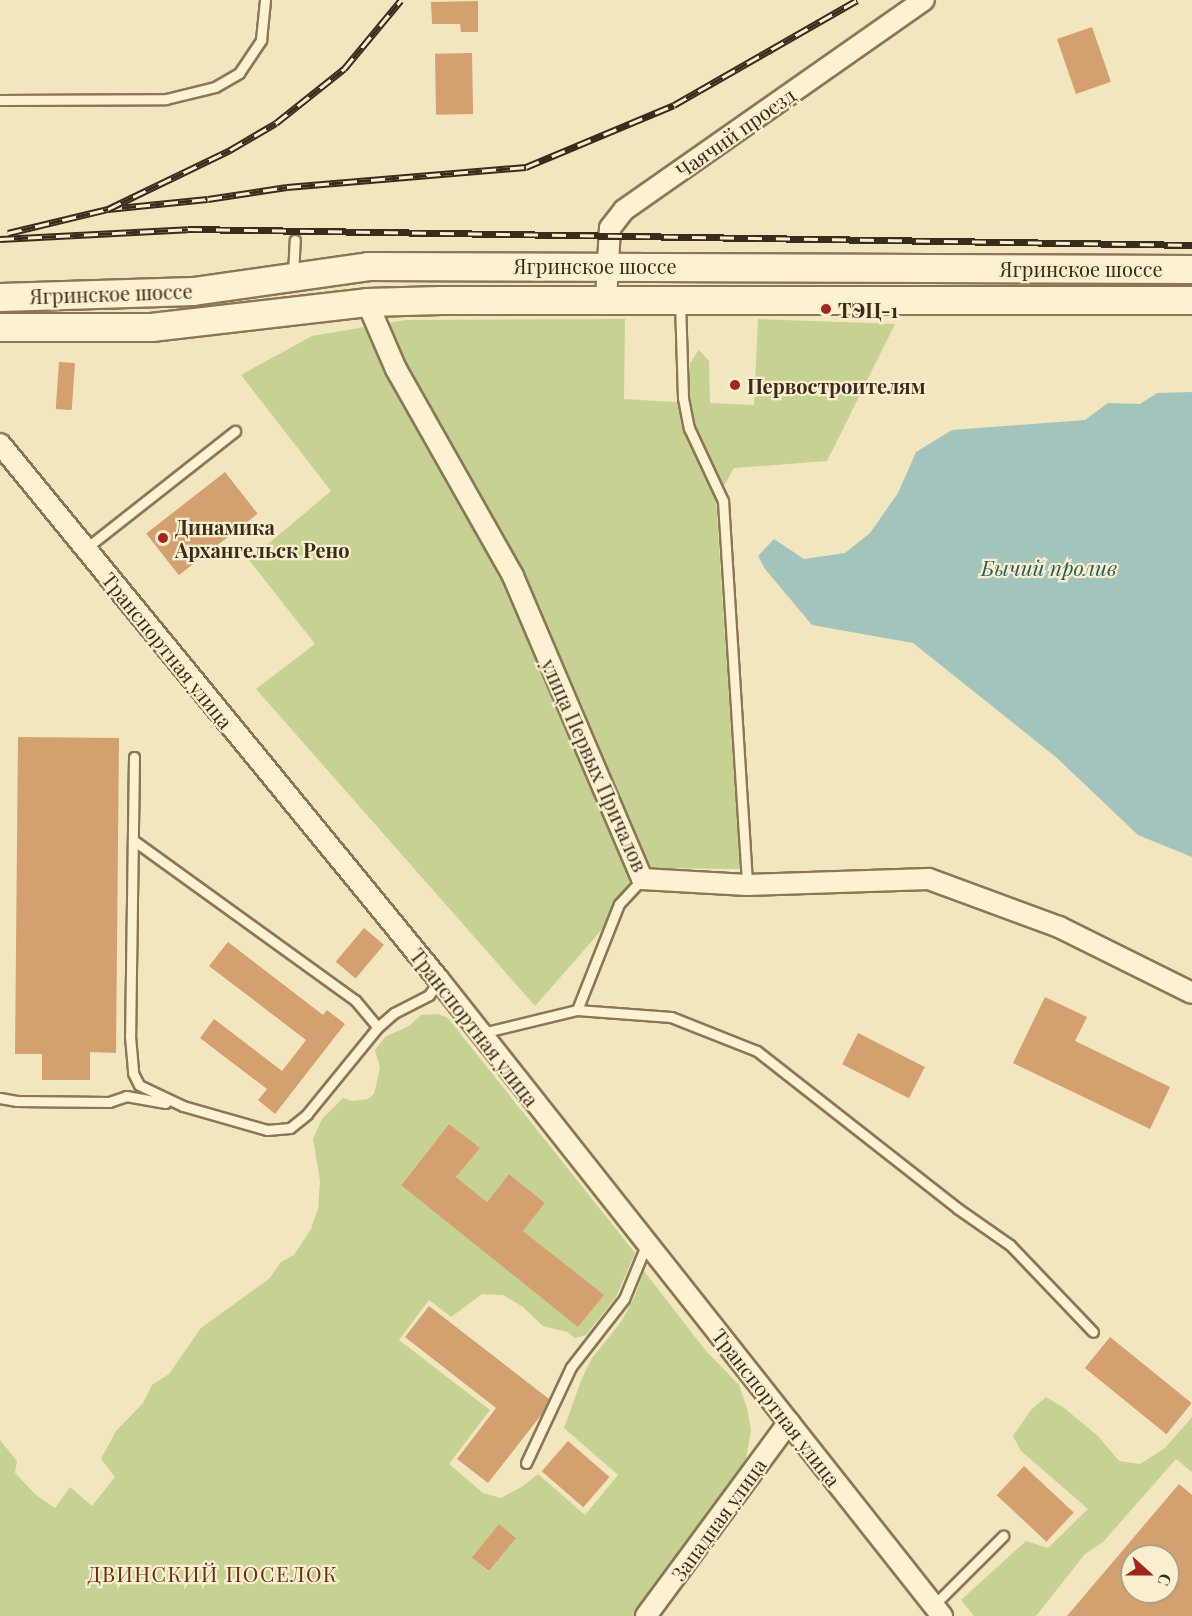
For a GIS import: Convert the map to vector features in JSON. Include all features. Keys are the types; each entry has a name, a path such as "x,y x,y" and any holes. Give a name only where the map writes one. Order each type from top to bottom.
{"main road":[{"name":"Ягринское шоссе","path":"0,297 193,291 368,266 607,265 1192,269"},
{"name":"Ягринское шоссе","path":"0,327 151,327 367,302 606,299 1192,300"}],"street":[{"name":"Чаячий проезд","path":"606,299 610,228 624,210 924,0"},
{"name":"улица Первых Причалов","path":"367,302 396,369 513,576 642,879 747,885 929,879 1059,927 1192,993"},
{"name":"Транспортная улица","path":"0,444 439,980 938,1610"},
{"name":"Западная улица","path":"646,1616 789,1422"}],"lane":[{"path":"0,100 166,99 215,87 239,73 261,40 265,0"},
{"path":"293,277 295,240"},
{"path":"680,300 683,398 689,428 723,501 747,885"},
{"path":"85,549 235,431"},
{"path":"134,757 130,1036 133,1073 139,1084 183,1106"},
{"path":"133,840 347,994 378,1027"},
{"path":"577,1010 619,904 642,879"},
{"path":"0,1098 17,1101 109,1102 126,1096 183,1106 267,1130 290,1128 307,1114 378,1027 394,1013 429,995 439,980"},
{"path":"480,1034 577,1010 671,1017 757,1051 957,1208 1010,1245 1093,1332"},
{"path":"526,1463 571,1367 624,1299 647,1243"},
{"path":"938,1610 1003,1536"}],"green space":[{"path":"625,319 624,399 690,403 690,363 699,350 709,361 710,403 754,405 758,319 895,324 827,461 734,468 716,500 740,869 656,868 535,1006 256,689 315,644 249,560 331,491 241,375 312,336 406,320"},
{"path":"438,1014 448,1018 635,1253 616,1297 586,1335 575,1338 567,1332 543,1326 523,1307 503,1295 482,1294 451,1317 429,1300 399,1340 490,1410 449,1464 483,1493 501,1498 523,1486 538,1474 585,1515 618,1475 564,1428 582,1378 592,1358 621,1322 635,1296 644,1271 706,1351 739,1385 747,1408 751,1430 743,1476 639,1616 0,1616 0,1440 17,1461 15,1473 36,1495 55,1508 70,1487 92,1506 115,1477 101,1459 116,1431 143,1403 152,1385 169,1374 201,1328 269,1279 281,1262 294,1255 311,1229 318,1209 320,1181 313,1139 322,1119 343,1098 352,1101 368,1099 374,1094 380,1068 375,1050 385,1037 409,1026 421,1015","holes":["449,1124 479,1148 456,1177 487,1202 509,1174 545,1203 523,1231 603,1295 579,1326 401,1184","499,1525 516,1537 489,1572 473,1558"]},
{"path":"1046,1397 1064,1408 1098,1436 1119,1461 1140,1464 1165,1448 1192,1417 1192,1472 1176,1459 1103,1542 1085,1554 1036,1616 974,1616 961,1600 1026,1541 1048,1548 1088,1509 1021,1451 1013,1436 1031,1410"}],"water":[{"name":"Бычий пролив","path":"1192,392 1192,857 1138,835 1057,758 913,643 812,625 765,569 758,556 774,539 804,559 845,553 870,533 898,493 916,452 952,430 1085,420 1108,403 1140,404 1157,393"}],"building":[{"path":"478,1 478,32 461,32 460,24 432,24 431,2"},
{"path":"1092,27 1111,82 1076,94 1057,39"},
{"path":"472,53 473,114 436,115 435,54"},
{"path":"59,362 75,363 72,410 56,409"},
{"path":"225,472 258,514 179,575 146,534"},
{"path":"18,737 119,738 116,1053 90,1052 90,1080 42,1080 42,1054 15,1054"},
{"path":"364,928 384,945 356,978 336,962"},
{"path":"228,942 323,1015 327,1010 345,1024 275,1114 258,1100 267,1089 200,1038 214,1019 282,1071 306,1040 209,966"},
{"path":"1045,997 1087,1017 1075,1041 1170,1087 1150,1129 1013,1063"},
{"path":"858,1033 925,1067 909,1098 842,1064"},
{"path":"449,1124 480,1148 456,1177 487,1202 509,1174 545,1203 523,1231 604,1295 578,1327 401,1185"},
{"path":"429,1306 549,1399 542,1414 488,1483 457,1459 496,1408 405,1337"},
{"path":"1110,1337 1192,1403 1166,1434 1085,1368"},
{"path":"568,1441 610,1477 583,1507 542,1471"},
{"path":"1024,1466 1074,1512 1046,1542 997,1495"},
{"path":"1179,1484 1192,1495 1192,1616 1067,1616 1120,1554 1120,1604 1180,1604 1180,1544 1128,1544"},
{"path":"499,1524 516,1538 489,1571 472,1557"}],"railway":[{"path":"8,233 108,209 230,150 276,123 344,69 401,0"},
{"path":"108,209 208,199 287,187 526,167 674,105 857,0"},
{"path":"0,239 188,229 1192,245"}],"place":[{"name":"ТЭЦ-1","path":"826,309"},
{"name":"Первостроителям","path":"735,385"},
{"name":"Динамика Архангельск Рено","path":"163,538"}],"district":[{"name":"ДВИНСКИЙ ПОСЕЛОК","path":"213,1573"}]}
